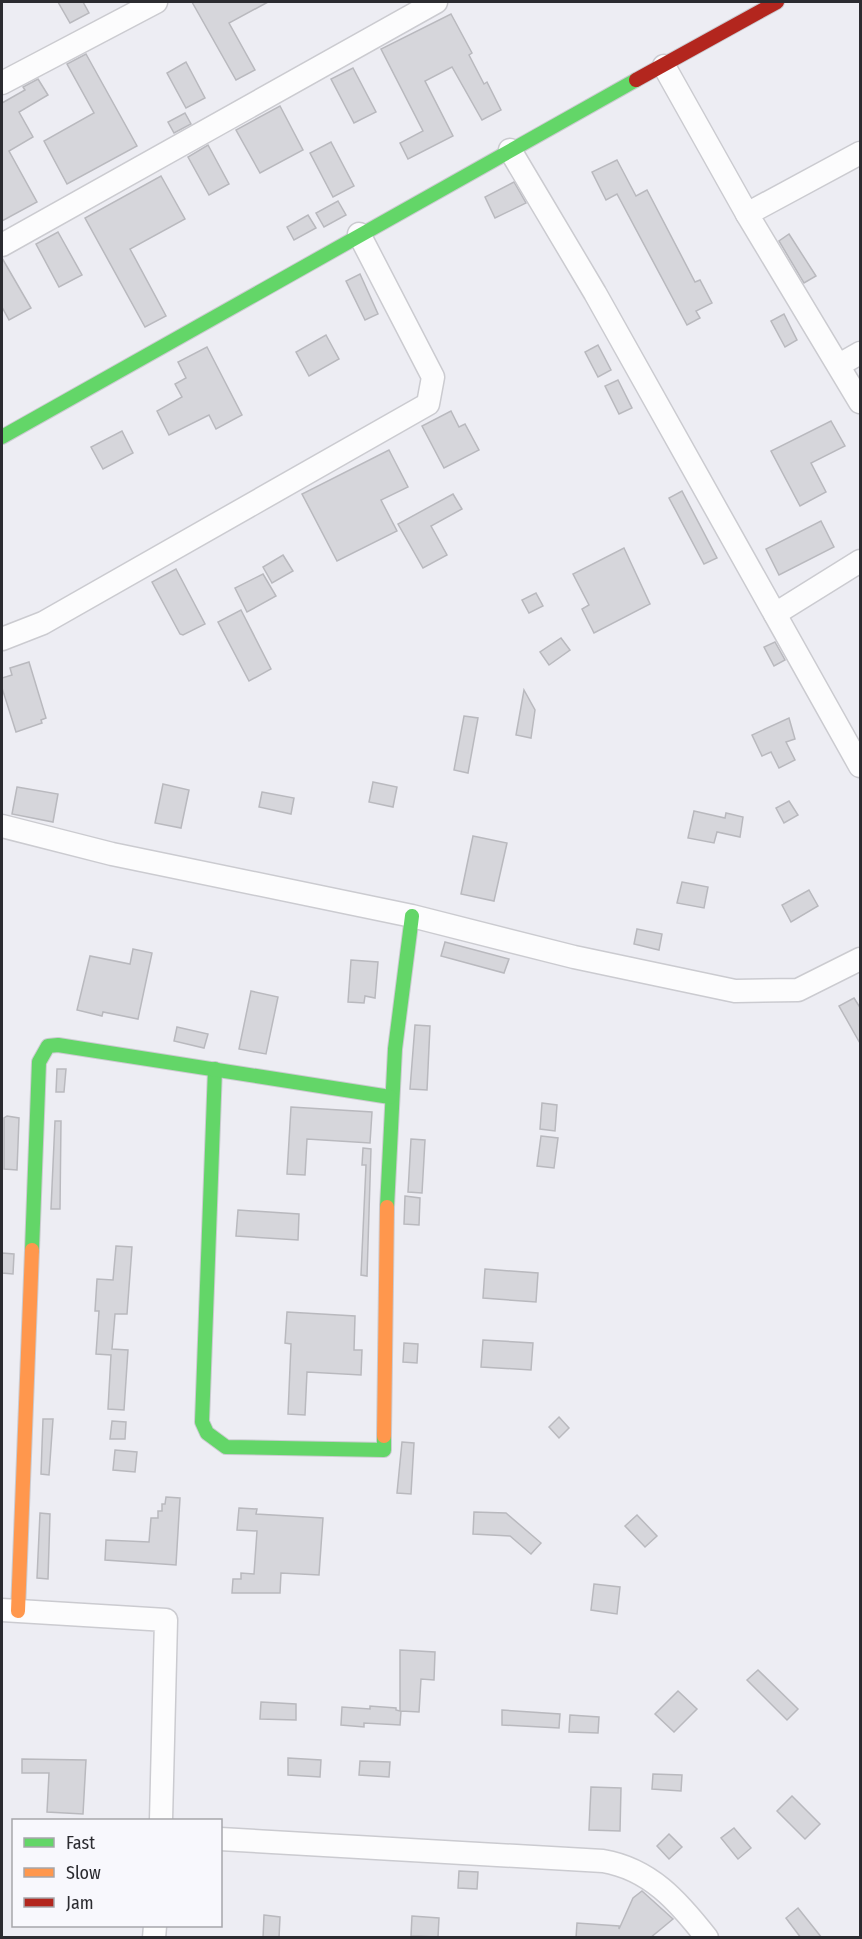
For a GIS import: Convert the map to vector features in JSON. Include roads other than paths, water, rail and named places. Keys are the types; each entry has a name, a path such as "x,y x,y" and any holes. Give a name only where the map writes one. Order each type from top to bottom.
{"street":[{"path":"2,83 156,2"},
{"path":"2,245 436,2"},
{"path":"2,437 359,234 777,2"},
{"path":"664,66 747,214 861,402"},
{"path":"510,150 595,293 861,766"},
{"path":"747,214 861,153"},
{"path":"2,639 43,623 428,404 433,377 359,234"},
{"path":"839,365 861,353"},
{"path":"775,614 861,561"},
{"path":"2,826 112,854 412,916 574,957 735,991 798,990 861,959"},
{"path":"215,1069 202,1422 207,1433 226,1447 384,1450 390,1097 404,961 412,916"},
{"path":"161,1819 166,1620 10,1610 39,1062 48,1046 58,1045 390,1097"},
{"path":"222,1839 624,1864 647,1876 688,1914 707,1938"}]}
